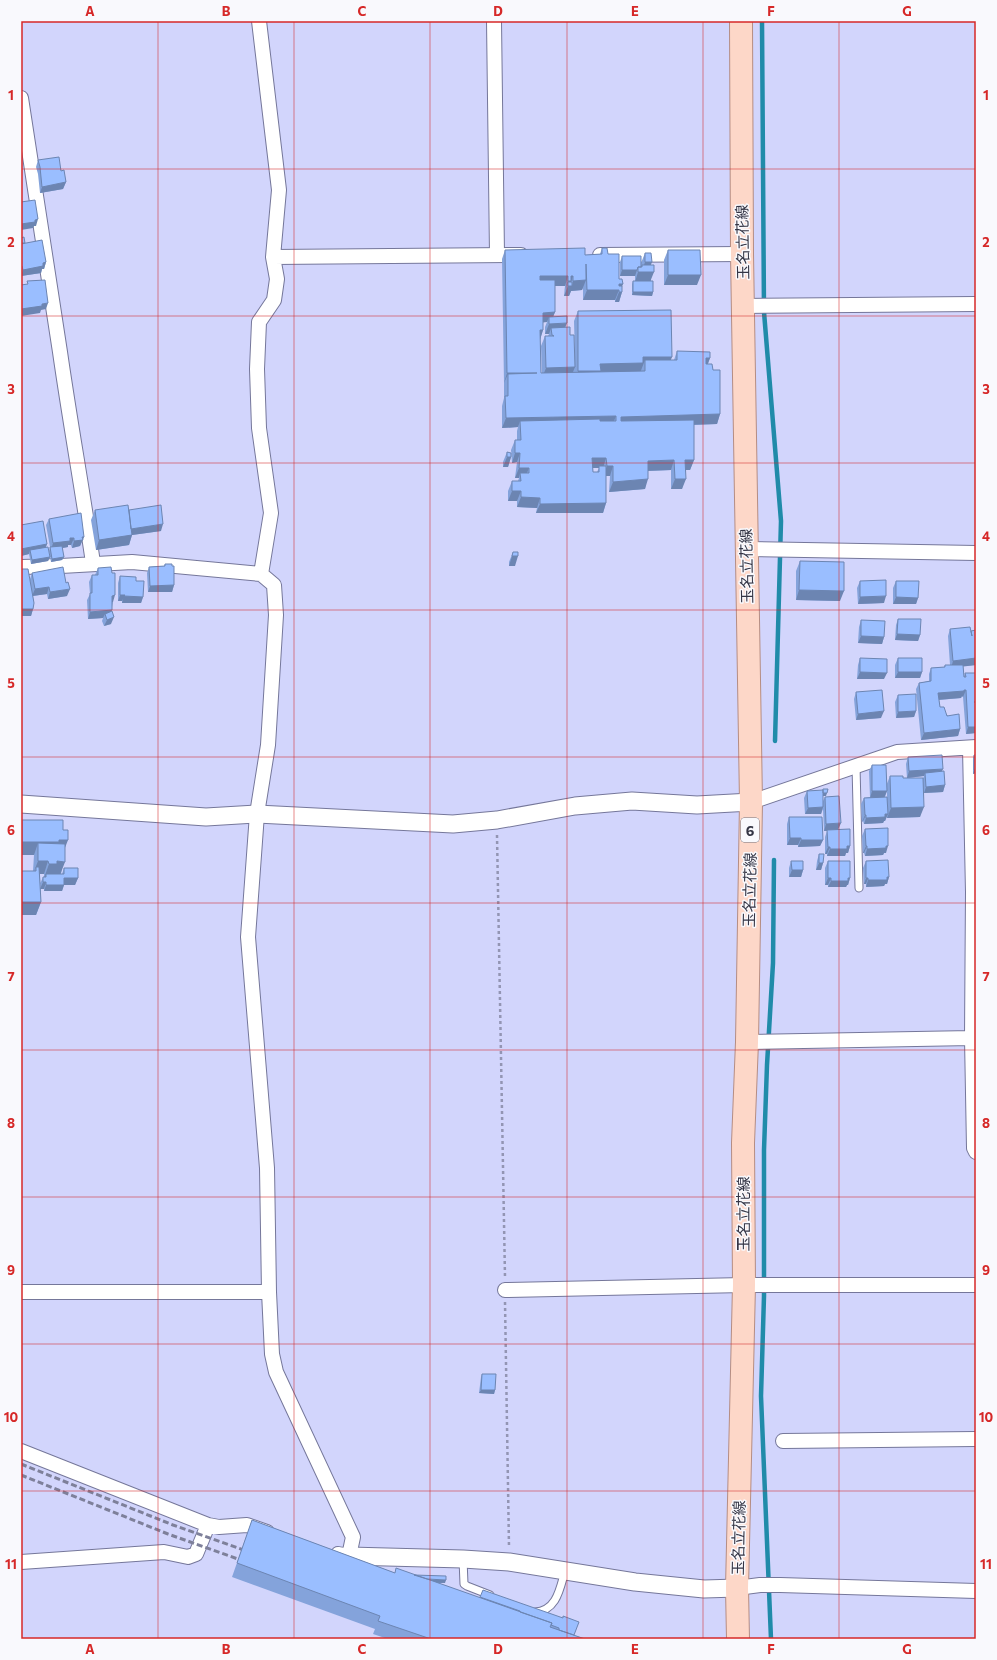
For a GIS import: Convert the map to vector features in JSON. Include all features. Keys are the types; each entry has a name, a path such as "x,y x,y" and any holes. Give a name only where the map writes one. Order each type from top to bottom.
{"main road":[{"name":"玉名立花線","path":"738,1639 737,1588 744,1285 743,1143 755,1042 746,550 742,254 741,21"}],"street":[{"path":"260,21 279,190 273,257 277,280 274,300 259,322 258,338 257,369 259,428 271,513 261,574"},
{"path":"494,21 496,255"},
{"path":"21,98 53,296 60,352 93,564"},
{"path":"584,255 742,254"},
{"path":"273,257 536,255"},
{"path":"743,306 976,304"},
{"path":"746,550 976,553"},
{"path":"21,567 132,562 261,574 274,585 276,615 268,745 257,814 248,937 267,1168 269,1292 272,1354 276,1372 353,1537 349,1556"},
{"path":"21,804 206,817 257,814 453,824 497,820 575,806 632,801 697,805 751,802 897,752 973,748 972,1038 974,1148 976,1152"},
{"path":"755,1042 972,1038"},
{"path":"505,1290 744,1285 976,1285"},
{"path":"21,1292 269,1292"},
{"path":"783,1441 976,1439"},
{"path":"21,1451 208,1525 219,1527 247,1525 283,1538"},
{"path":"21,1562 164,1552 188,1557 196,1554 208,1525"},
{"path":"327,1551 349,1556 463,1559 509,1562 635,1582 704,1589 780,1585 976,1590"}],"lane":[{"path":"856,766 859,888"},
{"path":"463,1559 464,1584 494,1596"},
{"path":"528,1609 535,1612 542,1612 554,1604 566,1571"}],"path":[{"path":"497,820 509,1562"}],"building":[{"path":"59,157 61,171 64,170 66,182 42,187 38,160"},
{"path":"35,200 38,219 35,220 35,222 21,224 21,202"},
{"path":"24,237 25,243 21,243 21,238"},
{"path":"42,240 46,262 43,263 43,266 23,270 21,266 21,244"},
{"path":"585,248 585,255 602,254 602,248 607,248 608,254 619,254 619,279 622,279 623,284 619,284 619,286 622,286 622,292 619,292 619,290 587,290 586,264 586,280 573,281 573,276 571,276 571,281 568,281 568,276 540,276 540,280 555,280 555,312 543,313 543,330 540,330 541,373 645,371 645,360 677,360 677,351 710,352 710,358 706,358 706,364 712,364 713,370 720,370 720,414 621,417 621,421 694,420 694,460 685,460 686,479 675,479 674,460 648,461 648,479 613,482 613,466 607,466 606,458 592,458 593,472 599,472 599,466 606,466 606,503 540,504 540,498 521,497 521,491 512,491 512,481 521,481 520,473 529,473 529,468 519,468 520,453 515,453 515,440 521,440 520,421 600,419 600,421 616,421 616,416 506,418 505,396 508,396 508,374 537,373 507,373 505,250"},
{"path":"668,250 700,250 701,275 668,275"},
{"path":"645,253 651,253 652,262 645,262"},
{"path":"622,256 641,256 641,267 638,267 637,270 622,270"},
{"path":"642,265 654,265 654,272 638,272 638,267 642,267"},
{"path":"45,280 48,303 42,304 42,306 21,309 21,285 28,284 27,281"},
{"path":"633,281 653,281 653,292 633,292"},
{"path":"568,282 572,282 572,286 568,286"},
{"path":"671,310 672,357 643,357 643,363 600,364 601,371 578,371 578,311"},
{"path":"567,316 567,323 549,324 549,317"},
{"path":"570,327 570,335 574,335 575,367 546,368 545,336 554,336 552,335 551,328"},
{"path":"507,452 511,453 511,457 507,457"},
{"path":"128,505 132,535 99,540 95,510"},
{"path":"161,505 163,524 131,529 129,510"},
{"path":"81,513 84,537 82,537 83,540 74,541 74,538 70,538 70,541 53,543 49,519"},
{"path":"43,521 47,544 21,549 21,525"},
{"path":"62,546 64,557 52,559 50,547"},
{"path":"48,547 50,557 32,560 30,550"},
{"path":"513,552 518,552 518,556 512,556"},
{"path":"800,561 844,562 844,591 799,590"},
{"path":"165,564 172,564 172,566 174,566 174,585 150,586 149,567 165,566"},
{"path":"63,567 66,583 68,582 70,589 50,592 49,587 35,589 32,573"},
{"path":"111,567 112,573 115,573 115,595 112,596 112,610 90,612 92,575 98,575 98,568"},
{"path":"21,569 28,569 34,603 33,609 21,609"},
{"path":"120,576 136,577 136,581 144,581 143,597 120,595"},
{"path":"886,580 886,596 860,597 860,581"},
{"path":"896,581 919,581 918,598 896,597"},
{"path":"112,611 114,617 107,620 105,614"},
{"path":"898,619 921,619 920,635 897,634"},
{"path":"861,620 885,621 884,637 861,636"},
{"path":"970,627 972,636 971,631 976,630 976,658 953,661 950,629"},
{"path":"860,658 887,659 887,673 860,672"},
{"path":"898,658 922,658 922,672 898,672"},
{"path":"945,665 963,665 964,677 966,677 965,673 976,673 976,727 968,727 966,690 938,693 940,707 944,707 947,716 959,714 960,729 924,733 919,683 931,681 931,668 945,667"},
{"path":"882,690 884,711 858,714 856,692"},
{"path":"916,694 916,711 898,712 898,695"},
{"path":"942,755 943,769 909,771 908,757"},
{"path":"974,755 976,755 976,770 974,770"},
{"path":"872,765 886,765 887,791 872,791"},
{"path":"944,771 945,785 926,787 925,773"},
{"path":"890,776 903,776 903,778 923,778 924,807 891,808"},
{"path":"823,789 828,789 827,793 823,793"},
{"path":"823,790 823,807 808,808 807,791"},
{"path":"839,796 841,823 826,824 825,797"},
{"path":"887,797 888,814 885,814 885,817 866,818 864,798"},
{"path":"789,817 822,817 823,840 801,840 801,838 790,838"},
{"path":"22,820 63,820 63,830 68,830 68,840 59,840 59,842 22,842"},
{"path":"888,828 888,846 886,846 886,848 867,849 865,829"},
{"path":"850,829 850,846 847,846 847,849 830,849 830,847 828,847 827,830"},
{"path":"38,843 65,844 65,862 57,861 57,864 49,864 48,861 38,861"},
{"path":"819,854 824,854 823,863 819,863"},
{"path":"888,860 889,877 887,877 887,880 868,880 868,878 866,878 866,861"},
{"path":"791,861 803,861 803,870 792,870"},
{"path":"828,861 850,861 850,878 848,878 848,881 831,881 831,878 828,878"},
{"path":"36,867 39,867 41,902 21,902 22,871 36,871"},
{"path":"64,868 78,868 78,878 64,878 64,885 46,885 46,882 43,882 43,877 46,877 46,874 64,874"},
{"path":"482,1374 496,1374 495,1390 481,1390"},
{"path":"252,1520 395,1573 396,1568 552,1623 550,1627 585,1639 431,1639 378,1621 380,1616 237,1563"},
{"path":"414,1575 446,1576 446,1580 427,1579"},
{"path":"483,1590 563,1618 563,1616 579,1622 574,1635 559,1630 559,1628 551,1625 552,1623 480,1597"}],"waterway":[{"path":"762,21 764,312 781,521 775,741"},
{"path":"771,1639 761,1396 764,1296 764,1150 773,963 774,860"}],"railway":[{"path":"21,1464 173,1525 252,1553"},
{"path":"21,1475 168,1534 249,1563"}]}
